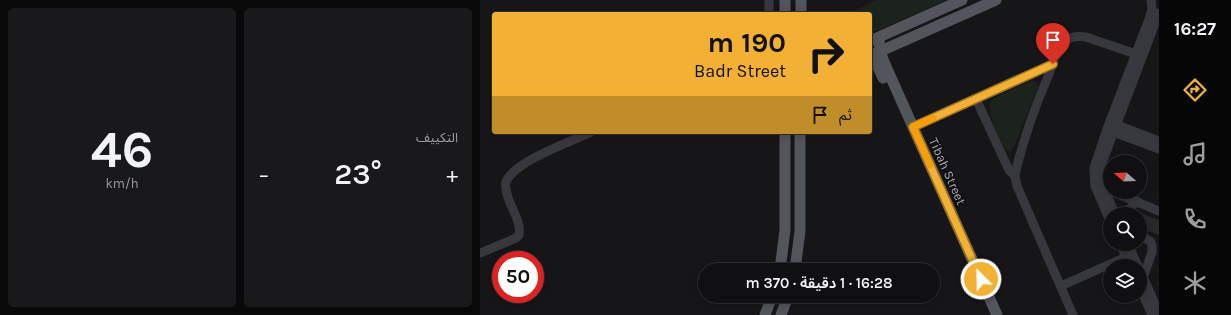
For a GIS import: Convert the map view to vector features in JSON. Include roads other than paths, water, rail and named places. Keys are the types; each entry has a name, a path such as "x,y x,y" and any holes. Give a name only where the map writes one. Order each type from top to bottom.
{"main road":[{"path":"785,0 785,12"},
{"path":"801,12 802,0"},
{"path":"875,39 962,0"},
{"path":"873,54 996,0"},
{"name":"Tibah Street","path":"875,39 873,54 879,70 970,263 997,315"},
{"name":"Tibah Street","path":"873,54 884,62 913,127 970,263 989,315"},
{"path":"781,263 785,230 785,134"},
{"path":"796,263 800,231 800,134"},
{"path":"765,315 769,303"},
{"path":"781,315 785,303"}],"street":[{"path":"769,0 769,12"},
{"path":"1104,155 1136,54 1151,14 1151,0"},
{"path":"1104,207 1097,191 1094,174 1095,162 1112,127 1159,13"},
{"path":"1073,315 1018,179 1018,162 1039,99 1062,45 1069,39 1077,36 1086,36 1136,54"},
{"path":"913,127 1053,64"},
{"path":"976,99 1009,170 1018,179"},
{"path":"1112,127 1159,141"},
{"path":"1112,127 1159,149"},
{"path":"480,253 516,238 519,235 519,227 507,194 506,184 510,176 532,158 586,134"},
{"path":"1103,161 1101,178 1103,182"},
{"path":"1132,199 1159,211"},
{"path":"1131,207 1137,201"},
{"path":"1147,240 1150,241 1153,249 1147,263"},
{"path":"1060,286 1103,271"},
{"path":"1147,285 1159,313"},
{"path":"1147,303 1152,315"}]}
